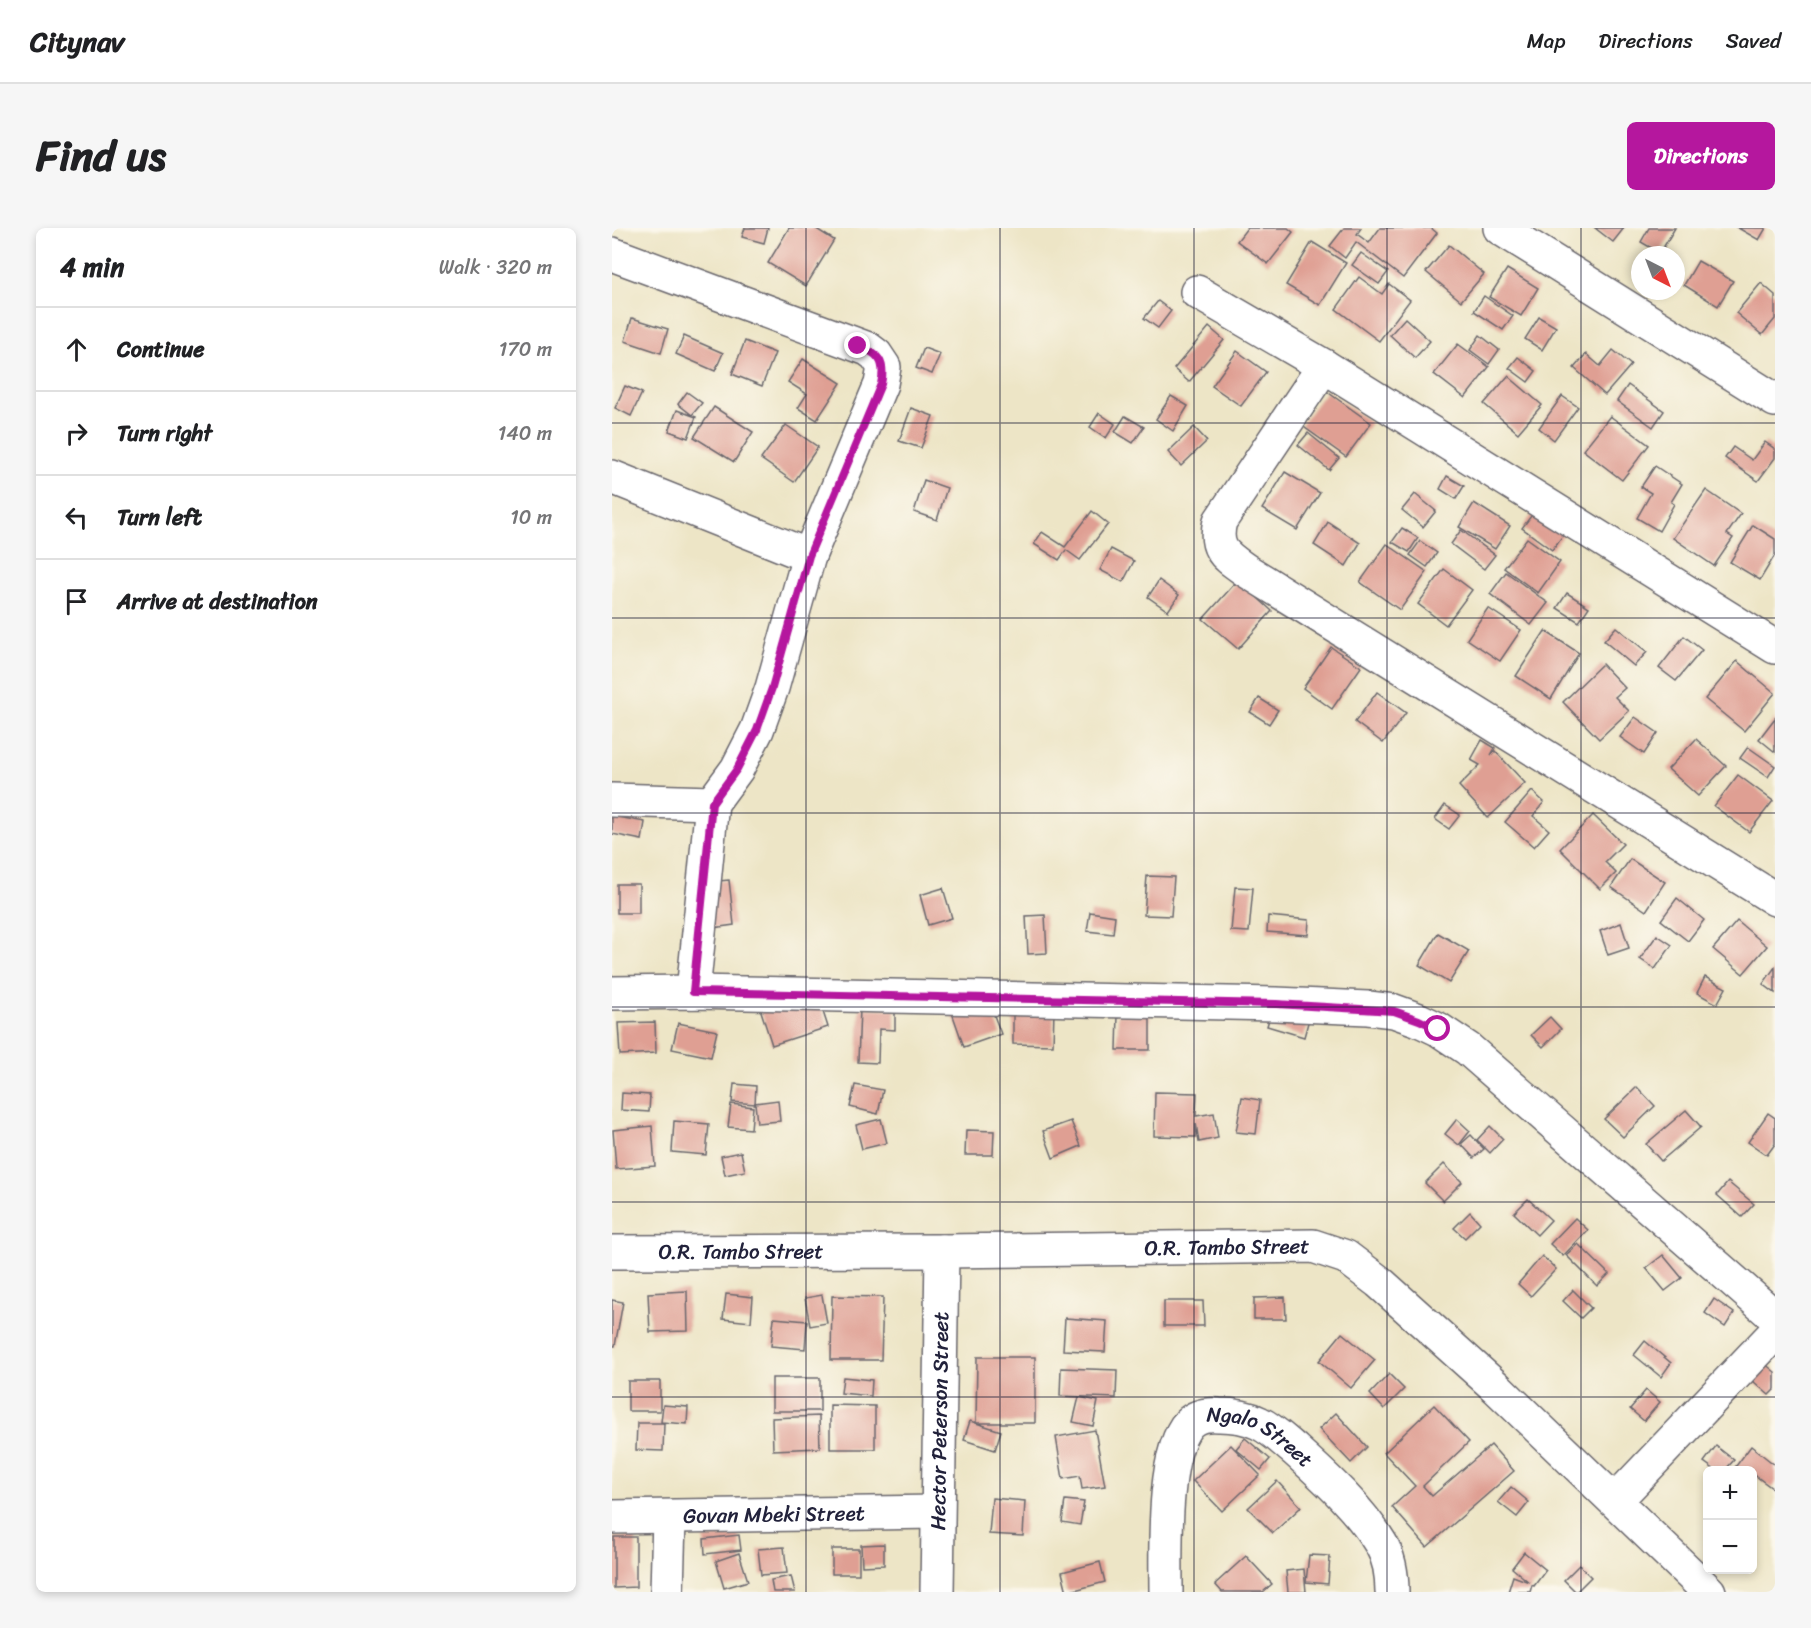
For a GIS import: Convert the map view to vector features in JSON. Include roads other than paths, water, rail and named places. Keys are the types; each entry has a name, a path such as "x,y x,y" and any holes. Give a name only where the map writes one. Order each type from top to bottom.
{"street":[{"path":"1500,228 1775,400"},
{"path":"612,254 868,349 884,367 881,384 809,556 772,688 757,730 737,769 712,803 693,992"},
{"path":"1197,292 1324,366 1775,647"},
{"path":"1324,366 1220,521 1217,531 1218,543 1222,552 1257,577 1775,899"},
{"path":"612,477 809,556"},
{"path":"612,800 712,803"},
{"path":"612,993 693,992 1276,1004 1394,1011 1438,1029 1468,1049 1775,1317"},
{"name":"O.R. Tambo Street","path":"612,1252 942,1251 1313,1246 1346,1257 1387,1289 1497,1388 1709,1592"},
{"name":"Hector Peterson Street","path":"937,1592 942,1251"},
{"path":"1615,1501 1775,1333"},
{"name":"Ngalo Street","path":"1166,1592 1167,1525 1174,1450 1190,1422 1200,1416 1216,1415 1233,1416 1258,1423 1282,1439 1325,1477 1382,1545 1390,1565 1392,1592"},
{"name":"Govan Mbeki Street","path":"612,1518 937,1512"},
{"path":"667,1592 669,1518"}]}
